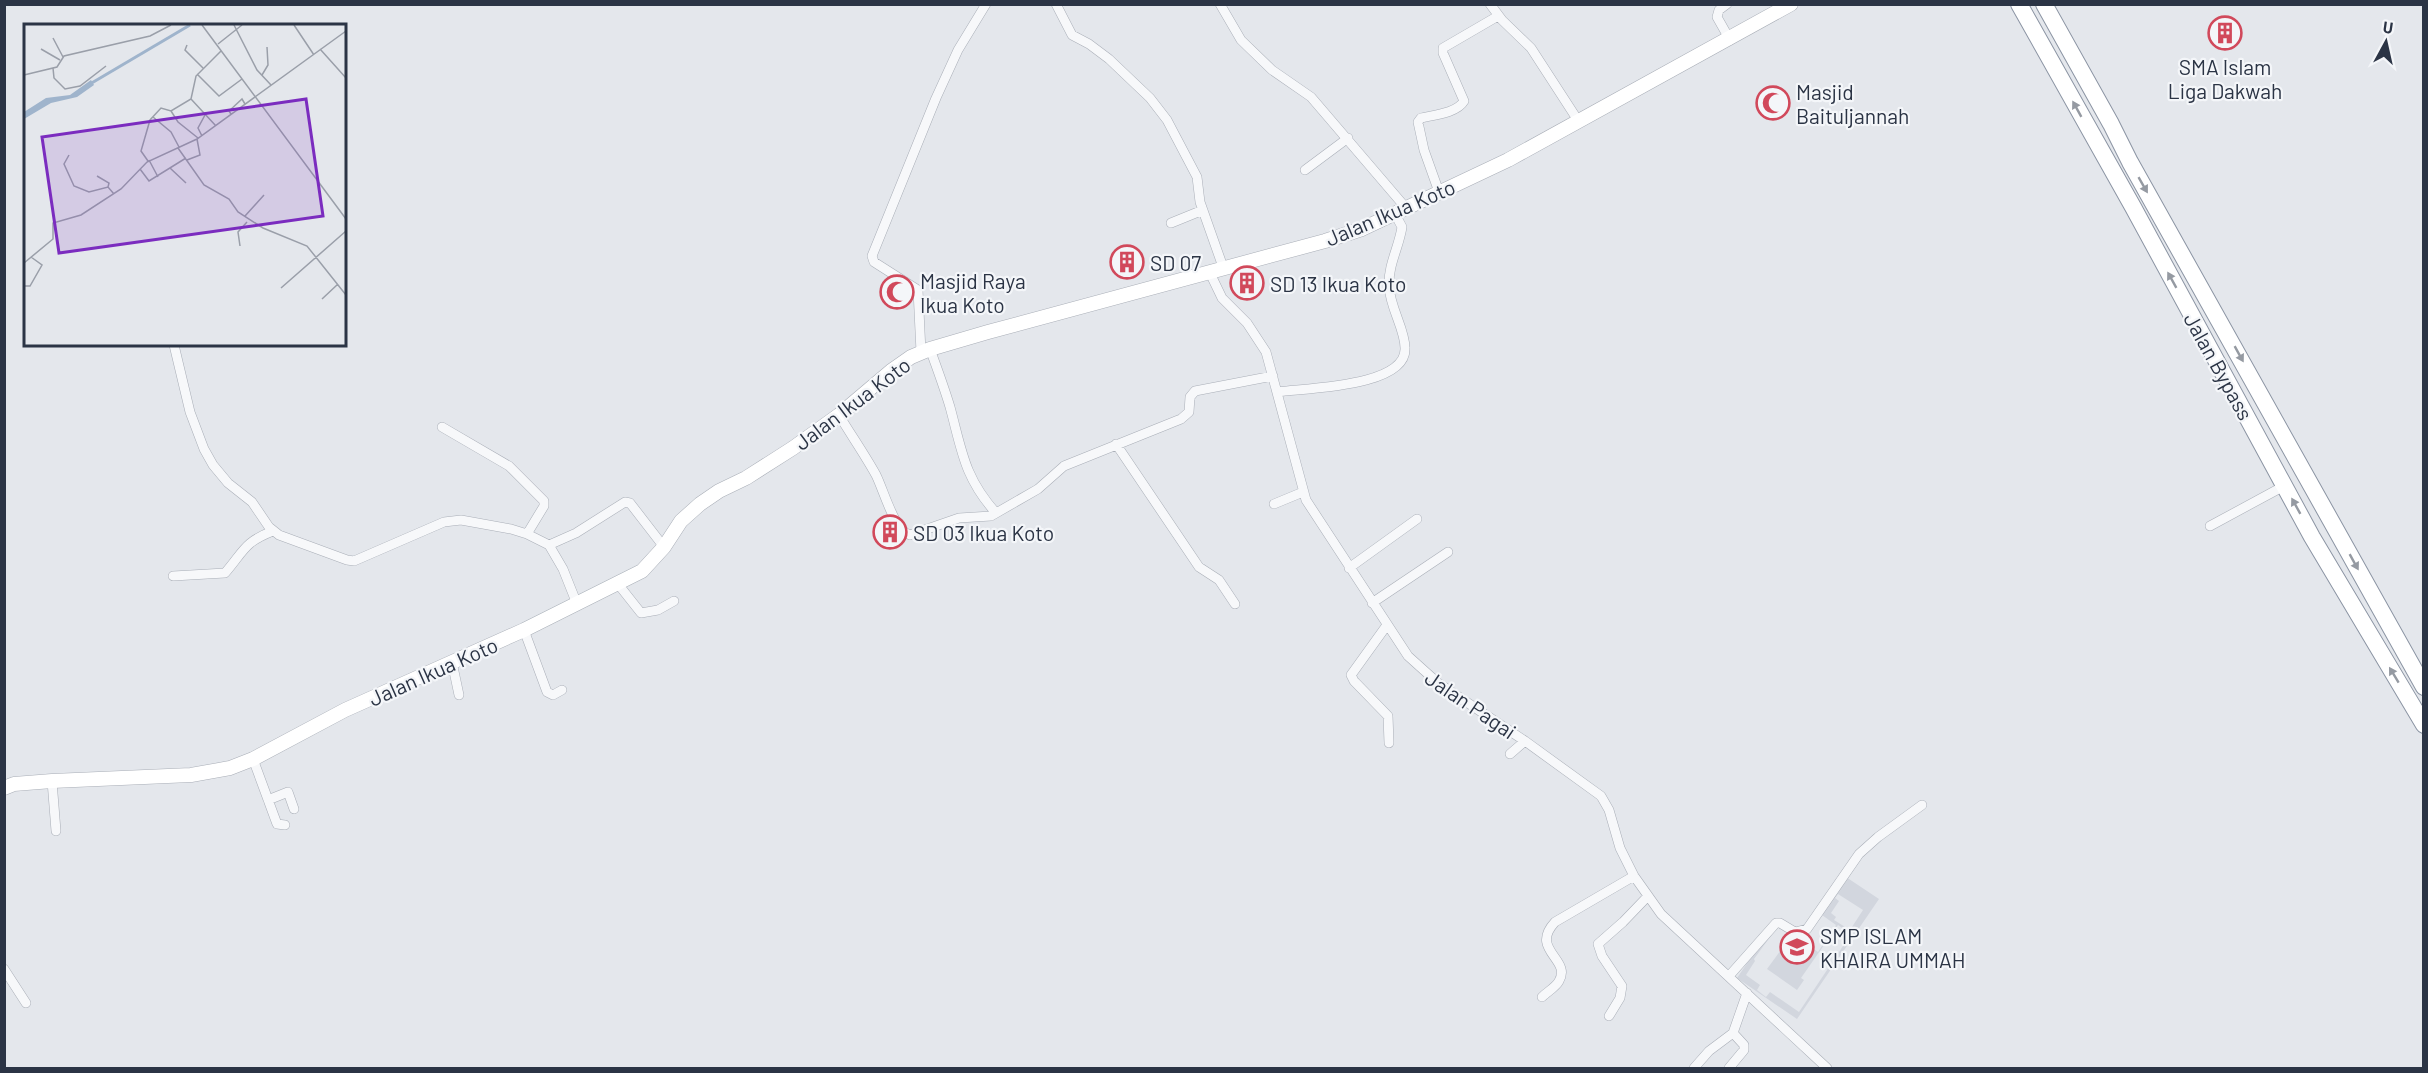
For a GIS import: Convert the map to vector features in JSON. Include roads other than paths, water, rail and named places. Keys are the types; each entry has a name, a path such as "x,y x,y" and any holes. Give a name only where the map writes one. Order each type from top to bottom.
{"highway":[{"name":"Jalan Bypass","path":"2019,4 2284,486 2424,725"},
{"path":"2044,4 2424,687"},
{"path":"2111,170 2130,162"}],"street":[{"path":"986,4 958,50 936,98 872,256 874,262 918,290 926,351 949,405 961,451 973,484 996,513"},
{"path":"1056,4 1072,34 1099,51 1162,112 1197,177 1203,210 1223,267"},
{"path":"1220,4 1240,39 1272,70 1311,97 1348,138 1401,211 1402,227 1391,263 1389,286 1393,310 1406,345 1405,355 1400,364 1392,371 1365,382 1278,392"},
{"path":"1490,4 1498,16 1531,48 1579,122"},
{"path":"1727,4 1719,10 1717,17 1730,40"},
{"name":"Jalan Ikua Koto","path":"4,788 14,784 52,781 191,775 230,768 253,759 345,710 524,630 642,571 664,547 681,521 700,504 719,490 746,478 839,415 891,371 926,351 1362,229 1508,160 1730,40 1791,4"},
{"path":"1439,192 1424,150 1418,122 1421,118 1456,109 1463,104 1464,101 1443,53 1443,48 1498,16"},
{"path":"1305,170 1348,138"},
{"path":"1171,223 1203,210"},
{"name":"Jalan Pagai","path":"1209,271 1222,298 1247,323 1266,352 1303,492 1349,568 1398,642 1419,668 1601,796 1609,810 1620,848 1634,876 1671,925 1827,1068"},
{"path":"174,346 190,412 204,449 228,483 252,501 273,531 294,542 354,561 444,522 460,520 527,534 549,545 563,569 577,604"},
{"path":"839,415 875,474 895,518 908,535 952,520 984,517 996,513 1038,489 1064,466 1186,416 1189,412 1190,397 1195,391 1273,376"},
{"path":"442,427 509,466 544,501 544,506 527,534"},
{"path":"1116,444 1199,567 1219,580 1235,604"},
{"path":"2210,526 2284,486"},
{"path":"1274,504 1303,492"},
{"path":"549,545 576,533 627,502 664,547"},
{"path":"1349,568 1417,519"},
{"path":"173,576 225,573 239,552 250,542 273,531"},
{"path":"1372,603 1448,552"},
{"path":"618,584 641,612 658,610 674,601"},
{"path":"1388,625 1351,675 1388,716 1390,721 1389,743"},
{"path":"524,630 547,692 554,695 562,690"},
{"path":"452,662 459,695"},
{"path":"1510,754 1525,741"},
{"path":"253,759 277,825 285,825"},
{"path":"52,781 56,831"},
{"path":"268,800 288,792 294,809"},
{"path":"1729,976 1776,923 1795,932 1807,929 1859,854 1878,837 1922,806"},
{"path":"1542,997 1559,983 1561,976 1560,964 1546,946 1546,935 1550,927 1634,876"},
{"path":"1609,1016 1620,998 1622,986 1602,956 1598,944 1648,896"},
{"path":"4,969 26,1003"},
{"path":"1694,1068 1709,1051 1733,1033 1747,993"},
{"path":"1729,1068 1744,1050 1743,1045 1733,1033"}],"place":[{"name":"SMA Islam Liga Dakwah","path":"2225,33"},
{"name":"Masjid Baituljannah","path":"1773,103"},
{"name":"SD 07","path":"1127,262"},
{"name":"SD 13 Ikua Koto","path":"1247,283"},
{"name":"Masjid Raya Ikua Koto","path":"897,292"},
{"name":"SD 03 Ikua Koto","path":"890,532"},
{"name":"SMP ISLAM KHAIRA UMMAH","path":"1797,947"}]}
